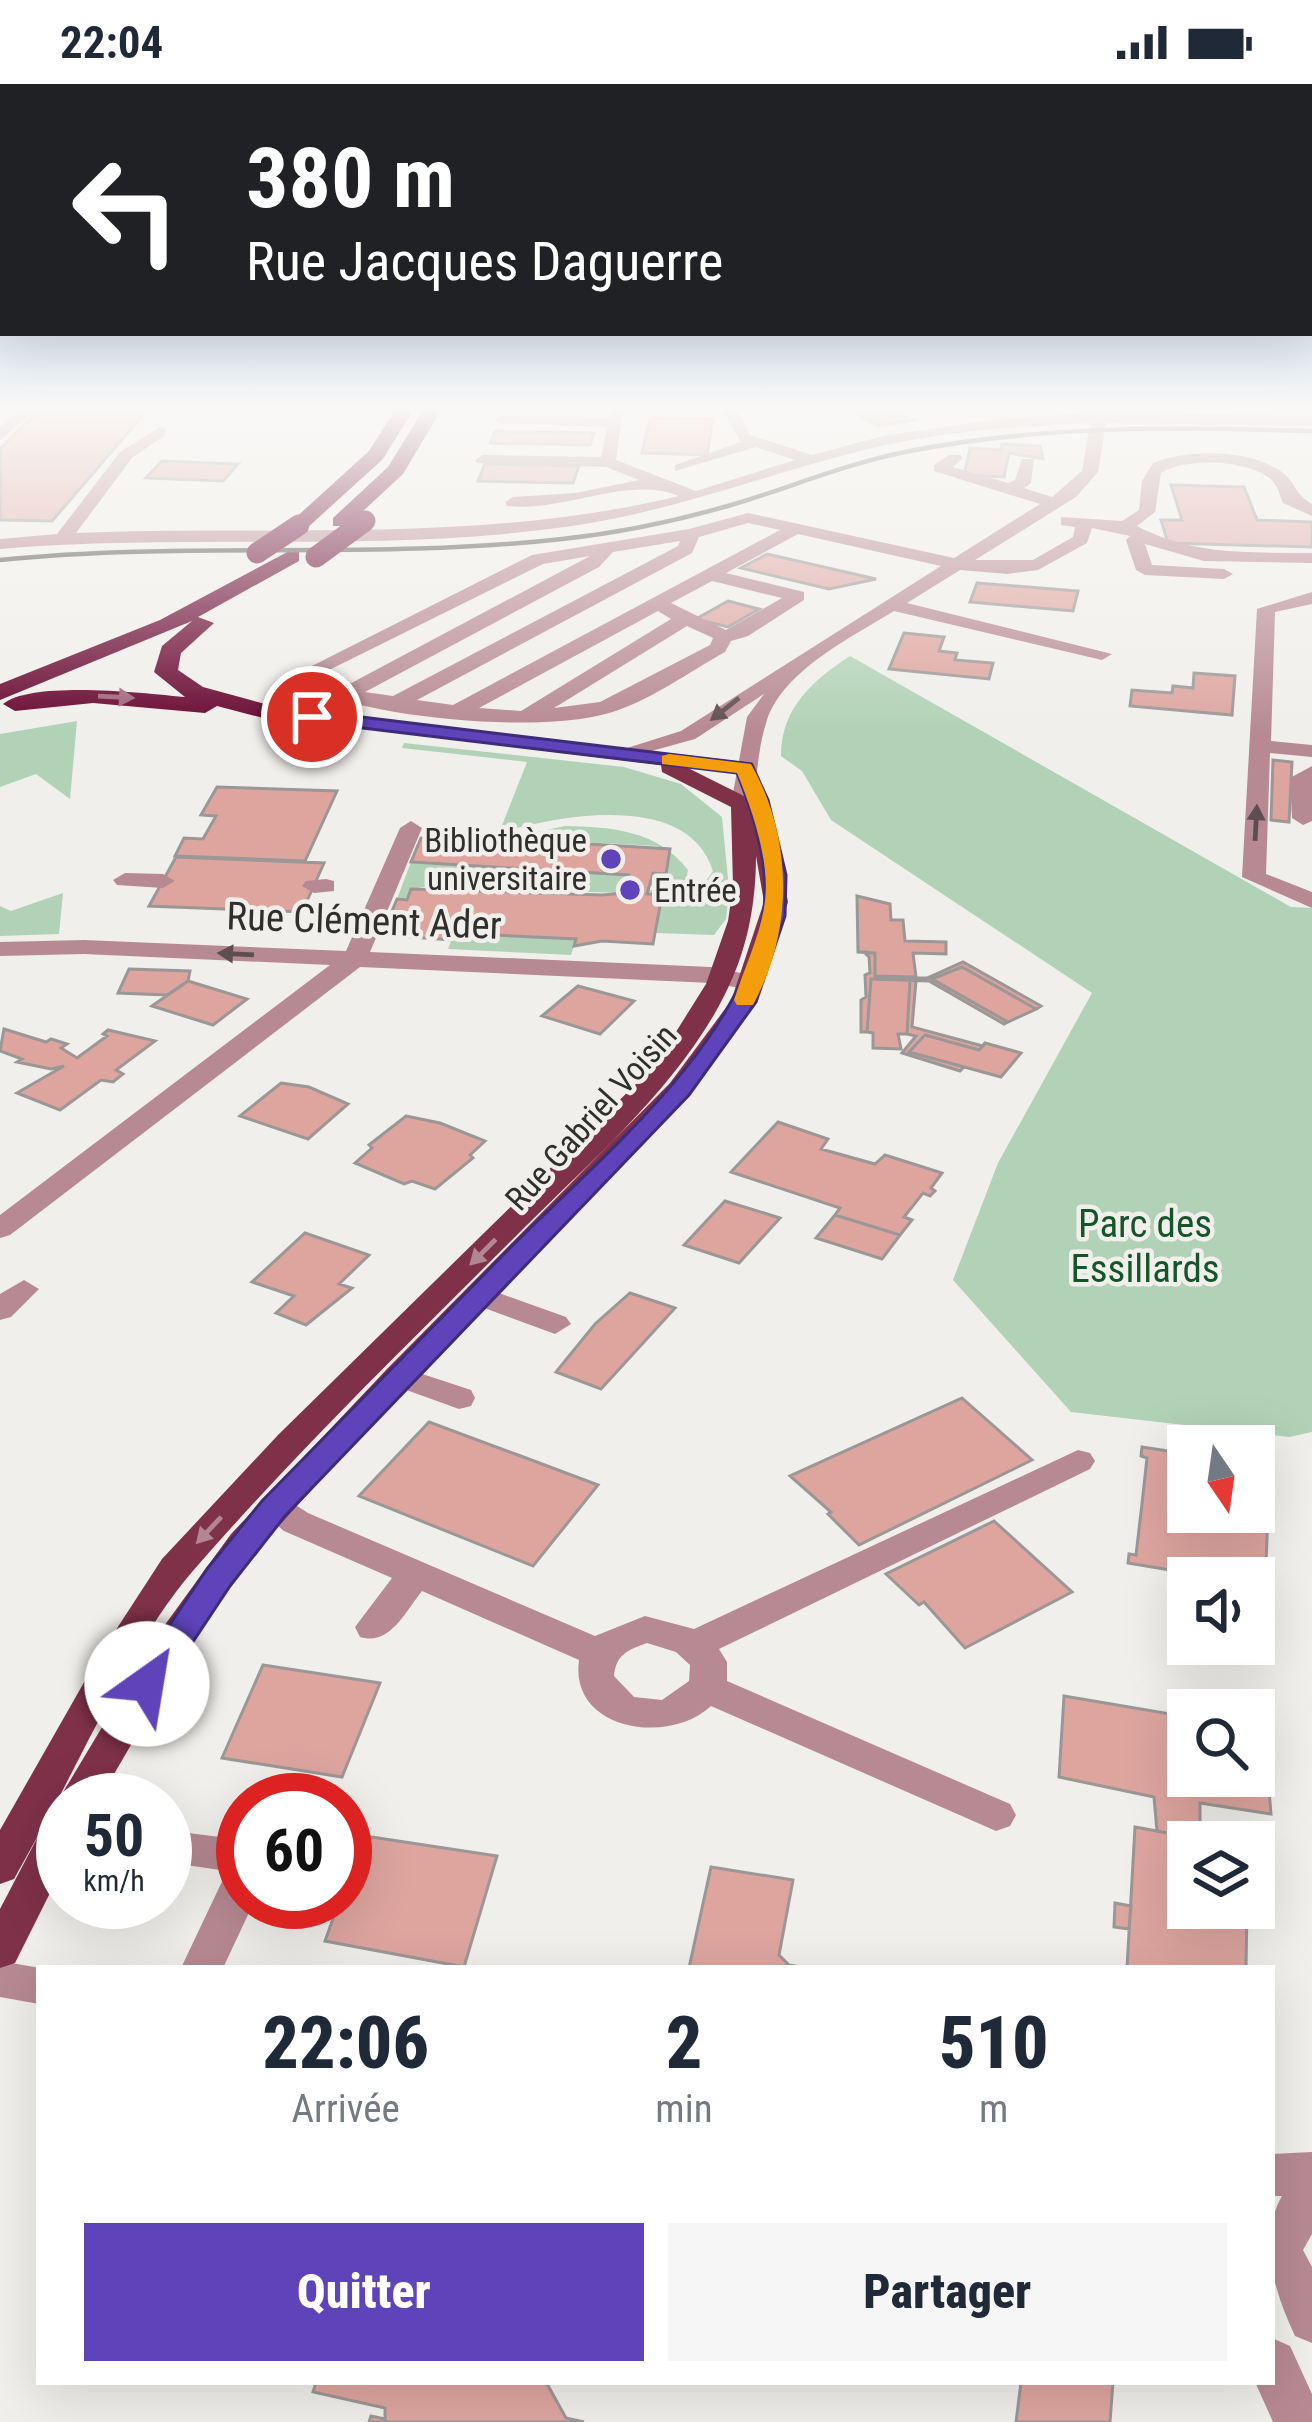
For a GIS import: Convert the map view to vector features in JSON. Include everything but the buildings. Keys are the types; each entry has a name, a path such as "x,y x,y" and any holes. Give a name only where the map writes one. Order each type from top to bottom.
{"highway":[{"path":"0,673 59,652 217,578 309,516"},
{"path":"267,712 185,688 166,671 167,655 202,624 303,556 346,516"},
{"path":"0,693 168,625 303,556 369,516"},
{"path":"0,708 93,696 267,712"}],"main road":[{"path":"0,1867 112,1666 175,1568 290,1443 667,1086 688,1037 738,979 774,916 776,889 758,800 745,768 267,712"},
{"path":"649,758 742,804 747,892 738,979"},
{"name":"Rue Gabriel Voisin","path":"95,1773 169,1647 274,1508 398,1376 482,1296 667,1086"},
{"name":"Rue Gabriel Voisin","path":"0,1950 36,1881"}],"street":[{"path":"63,538 79,516"},
{"path":"0,544 157,532 386,535 603,516"},
{"path":"619,754 688,735 733,700 1033,516"},
{"path":"1064,516 1084,525 1134,531 1161,546 1204,556 1312,558"},
{"path":"1144,516 1134,531 1145,570 1242,574"},
{"path":"710,575 796,596 741,632 724,637 718,647 605,708 524,717 456,712 344,695 311,683 308,673 538,559 691,534 748,518 956,564 1006,569 1038,566 1081,538 1084,525"},
{"path":"456,712 795,529"},
{"path":"396,703 686,549 691,534"},
{"path":"771,542 935,578"},
{"path":"344,695 592,563 610,547"},
{"path":"1312,598 1266,609 1254,877 1312,901"},
{"path":"659,602 683,620 715,629 724,637"},
{"path":"892,605 1102,655"},
{"path":"524,717 683,620"},
{"path":"742,804 750,738 764,706 785,679 824,647"},
{"path":"1260,746 1312,752"},
{"path":"1303,818 1301,778 1312,772"},
{"path":"0,1229 353,960 369,933 411,828"},
{"path":"125,880 163,881"},
{"name":"Rue Clément Ader","path":"0,949 38,946 738,979"},
{"path":"0,1310 24,1288"},
{"path":"482,1296 555,1324"},
{"path":"398,1376 459,1398"},
{"path":"696,1644 1078,1461"},
{"path":"274,1508 599,1653"},
{"path":"373,1627 416,1573"},
{"path":"645,1628 682,1635 696,1644 709,1666 705,1688 674,1712 630,1712 616,1706 597,1687 593,1676 599,1653 610,1641 645,1628"},
{"path":"705,1688 996,1816"},
{"path":"203,1965 220,1929"},
{"path":"0,1979 36,1985"},
{"path":"1275,2175 1312,2173"},
{"path":"1312,2206 1301,2209 1278,2249 1312,2319"},
{"path":"1275,2370 1299,2422"}],"green space":[{"name":"Parc des Essillards","path":"850,656 1291,907 1312,908 1312,1432 1289,1437 1275,1435 1275,1425 1184,1425 1071,1412 953,1280 998,1163 1092,993 831,820 802,771 781,756 793,710 824,675"},
{"path":"77,721 70,799 36,774 0,787 0,734"},
{"path":"404,743 624,767 681,784 722,817 729,889 701,888 713,871 699,846 678,829 650,819 587,816 499,833 527,762 402,748"},
{"path":"565,826 632,833 665,849 509,838"},
{"path":"670,852 688,870 685,887 679,880 671,886 650,886 653,873 666,873"},
{"path":"411,862 629,875 624,893 424,887 411,889 407,900 397,899"},
{"path":"649,890 729,892 726,919 714,935 655,933 662,895 648,894"},
{"path":"63,893 59,934 0,936 0,906 11,911"},
{"path":"454,933 576,939 571,955 448,949"}],"railway":[{"path":"0,560 140,552 492,545 626,530 689,516"}],"slow traffic":[{"path":"669,760 745,768 758,800 775,875 776,902 745,1000"}],"place":[{"name":"Bibliothèque universitaire","path":"611,859"},
{"name":"Entrée","path":"630,890"}],"route":[{"path":"147,1684 243,1543 274,1508 680,1089 745,1002 774,916 775,875 758,800 745,768 312,717"}]}
